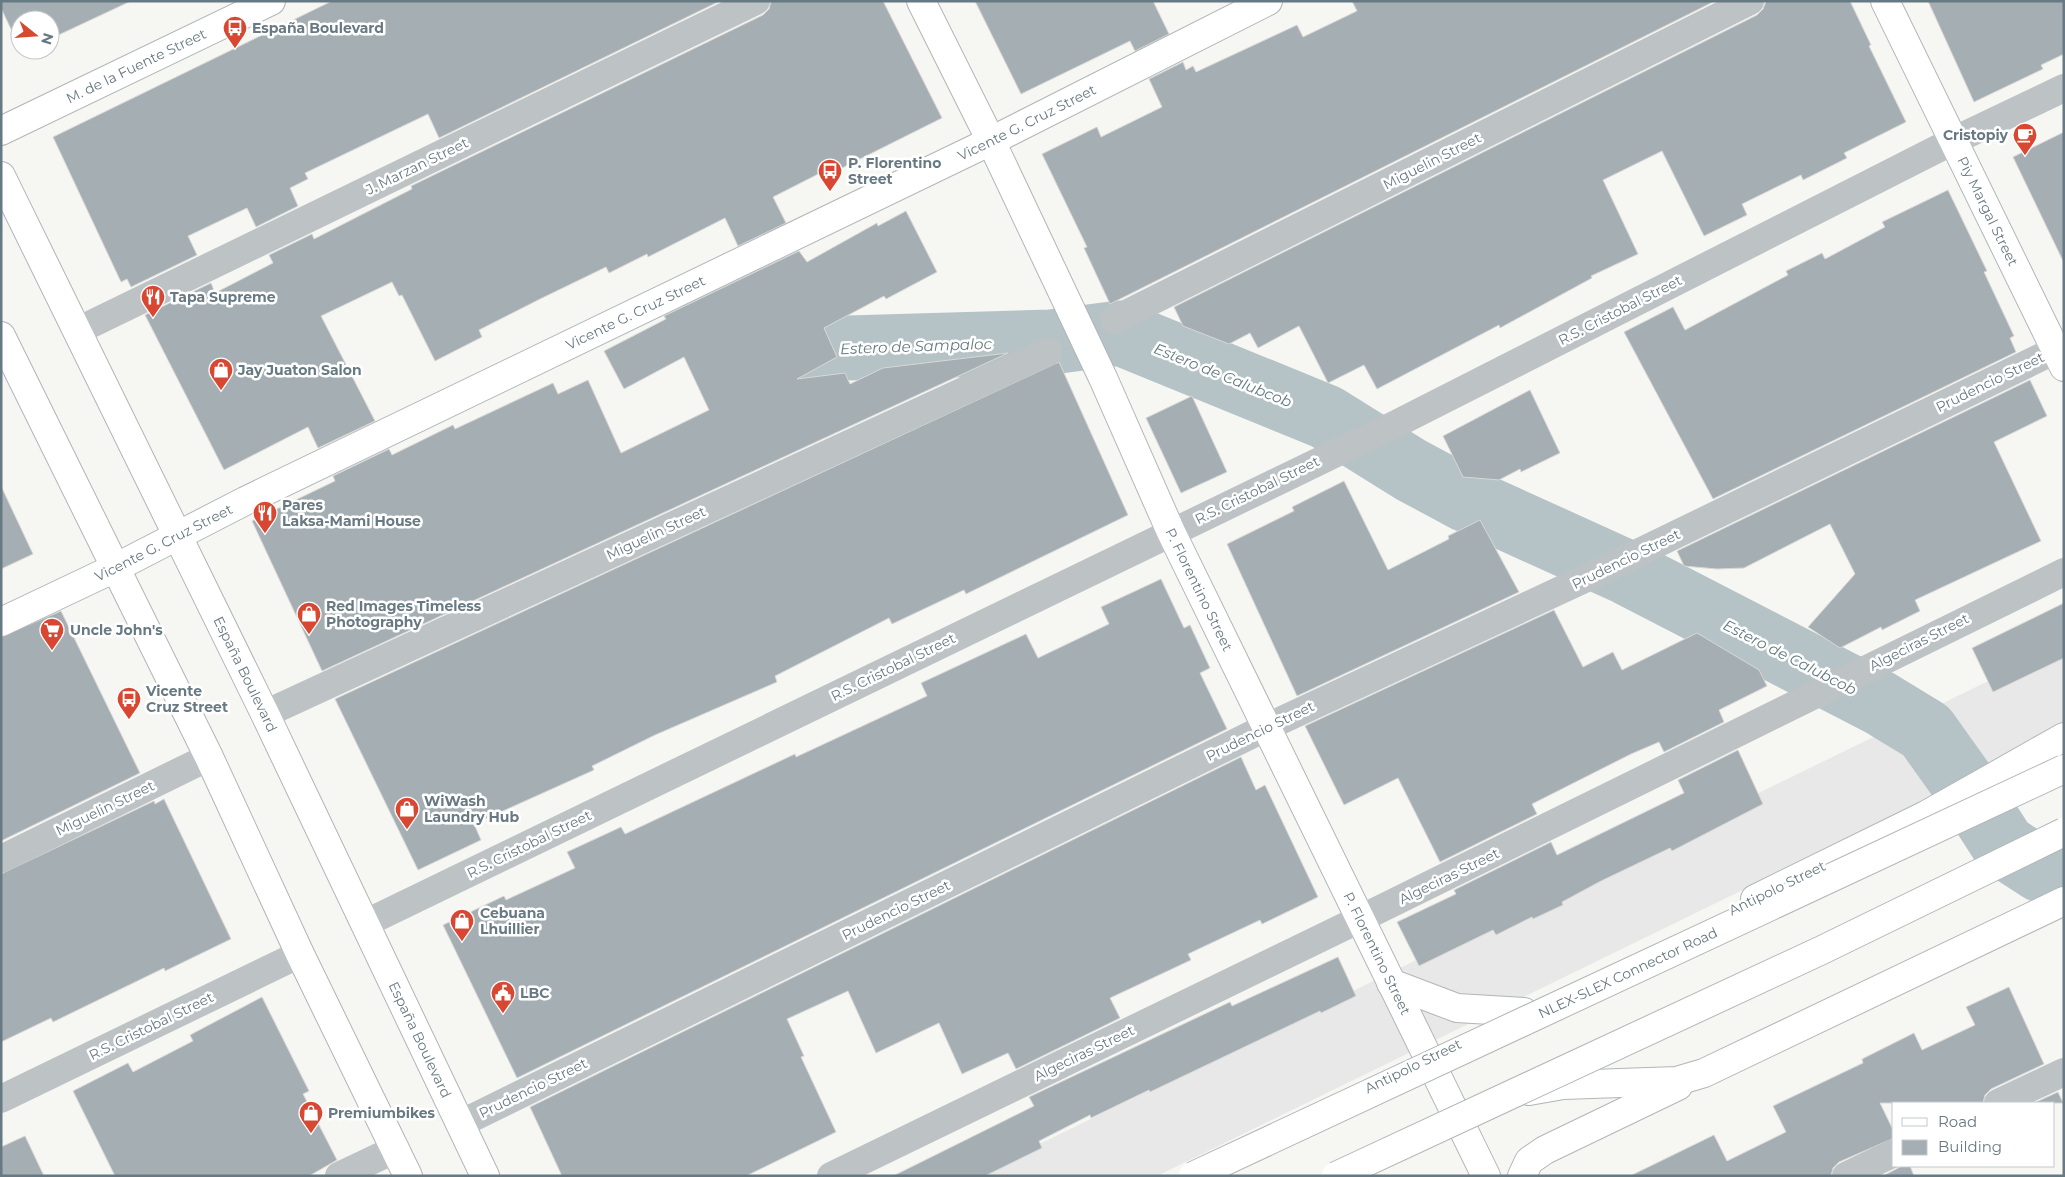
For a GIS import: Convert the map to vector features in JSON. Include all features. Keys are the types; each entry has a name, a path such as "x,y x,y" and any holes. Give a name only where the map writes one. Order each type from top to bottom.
{"main road":[{"name":"M. de la Fuente Street","path":"1,131 271,1"},
{"name":"P. Florentino Street","path":"920,1 991,141 1102,378 1171,532 1486,1176"},
{"name":"Vicente G. Cruz Street","path":"1,622 115,568 262,492 991,141 1268,1"},
{"name":"Piy Margal Street","path":"1885,1 1953,141 2061,354"},
{"name":"España Boulevard","path":"1,176 265,714 485,1176"},
{"path":"1,336 209,757 300,954 408,1176"},
{"name":"Antipolo Street","path":"1191,1176 1926,815 2064,737"},
{"name":"NLEX-SLEX Connector Road","path":"1191,1176 2064,769"},
{"path":"1336,1176 1822,950 2064,832"},
{"path":"1522,1176 1529,1161 1545,1150 2064,901"},
{"path":"1392,983 1457,1008 1524,1012"},
{"path":"1336,1176 1457,1116 1515,1094 1537,1088 1563,1085 1677,1081 1704,1074"}],"street":[{"name":"J. Marzan Street","path":"78,331 756,1"},
{"name":"Miguelin Street","path":"1114,320 1750,1"},
{"name":"R.S. Cristobal Street","path":"366,923 1392,426 1953,141 2064,88"},
{"name":"Miguelin Street","path":"265,714 1048,352"},
{"name":"Prudencio Street","path":"460,1124 1267,727 2061,354"},
{"name":"Algeciras Street","path":"831,1176 1799,704 1896,653 2064,572"},
{"name":"Miguelin Street","path":"1,859 209,757"},
{"name":"R.S. Cristobal Street","path":"1,1099 300,954"},
{"path":"2000,1102 2064,1072"},
{"path":"339,1176 396,1149"},
{"path":"1846,1176 1892,1154"}],"shaded area":[{"path":"2064,644 2064,733 1157,1176 974,1176"}],"building":[{"path":"1,1 131,1 60,34 60,10 10,10 10,27 1,8"},
{"path":"332,1 720,1 439,138 428,114 305,173 308,179 290,188 298,206 256,227 247,208 188,236 197,255 131,287 127,279 121,282 53,137"},
{"path":"771,1 883,1 942,118 832,173 830,168 773,197 786,223 738,246 725,218 648,257 647,254 609,273 606,267 540,299 479,330 482,337 435,361 402,295 399,296 392,282 321,316 375,421 318,448 308,427 224,470 145,315 211,283 215,293 273,263 269,255 312,234 314,239 412,189 411,186 763,15 769,9"},
{"path":"975,1 1153,1 1169,34 1135,51 1130,41 1021,94"},
{"path":"1352,1 1715,1 1110,304 1084,248 1087,247 1042,154 1097,127 1101,137 1162,107 1149,79 1183,62 1186,70 1193,66 1196,72 1297,25 1303,37 1357,11"},
{"path":"1766,1 1850,1 1871,45 1869,46 1906,122 1844,153 1847,158 1803,180 1801,175 1742,204 1747,215 1704,236 1662,151 1603,180 1638,254 1591,276 1592,278 1500,328 1499,325 1377,389 1364,365 1328,383 1299,326 1258,348 1250,333 1229,344 1183,326 1174,307 1757,15 1763,9"},
{"path":"1928,1 2064,1 2064,54 2041,65 2043,69 1974,102"},
{"path":"2064,132 2064,263 2013,157"},
{"path":"1948,190 1987,271 1984,272 2014,336 2010,338 2016,352 1713,499 1624,332 1673,307 1685,330 1788,275 1786,271 1822,253 1825,259 1885,227 1882,222"},
{"path":"906,211 937,272 886,299 884,296 824,328 837,357 797,379 845,373 850,384 883,368 1008,353 322,671 252,521 335,481 333,476 389,449 392,455 453,425 455,429 553,383 558,394 588,380 621,453 709,410 684,357 624,389 604,351 666,319 664,316 799,251 807,262 877,223 878,226"},
{"path":"1059,362 1128,515 966,594 964,590 892,624 889,618 775,676 777,682 655,735 592,766 594,770 474,824 481,840 418,870 335,699"},
{"path":"2030,380 2047,416 1994,442 2041,541 1915,600 1920,611 1882,630 1881,627 1840,648 1808,627 1855,574 1830,524 1744,568 1717,569 1684,566 1677,551"},
{"path":"1530,390 1560,453 1521,472 1520,469 1499,480 1463,477 1443,436"},
{"path":"1192,396 1227,472 1181,493 1146,418"},
{"path":"1344,481 1388,570 1449,539 1448,536 1480,520 1519,592 1297,696 1227,544 1294,511 1292,507"},
{"path":"1,486 33,554 1,569"},
{"path":"1161,579 1184,628 1190,625 1210,668 1200,673 1227,729 517,1078 443,925 504,896 506,900 575,868 567,852 621,827 625,834 795,754 796,757 927,696 921,683 1026,634 1038,658 1109,624 1101,607"},
{"path":"2064,603 2064,658 1993,692 1972,648"},
{"path":"1554,610 1583,667 1613,652 1622,670 1697,633 1759,670 1767,686 1719,710 1724,722 1664,752 1659,742 1631,754 1532,804 1537,814 1440,862 1398,778 1344,805 1305,726"},
{"path":"61,611 140,773 1,841 1,637"},
{"path":"1738,750 1763,804 1672,851 1670,848 1601,881 1562,902 1563,905 1533,919 1532,917 1496,935 1493,930 1419,966 1397,922 1456,894 1454,890 1551,842 1557,855 1684,793 1678,780"},
{"path":"1241,757 1256,790 1265,785 1318,897 1262,924 1260,920 1188,954 1191,960 1110,998 1120,1018 1016,1069 1008,1053 962,1074 939,1023 876,1053 848,991 787,1019 804,1056 801,1057 836,1132 746,1176 562,1176 530,1107"},
{"path":"164,799 231,939 165,971 164,968 53,1022 51,1018 1,1042 1,874 154,801 155,804"},
{"path":"1338,957 1356,996 1321,1013 1320,1011 1150,1092 1149,1090 1091,1118 1090,1115 1039,1141 1042,1148 985,1176 893,1176 1034,1106 1029,1097 1230,1002 1232,1006"},
{"path":"2009,987 2044,1064 1991,1089 1985,1095 1983,1102 1880,1103 1892,1128 1892,1139 1839,1162 1833,1168 1831,1176 1630,1176 1714,1135 1727,1161 1786,1132 1773,1106 1863,1063 1862,1059 1914,1033 1922,1050 1975,1025 1966,1007"},
{"path":"262,997 309,1091 303,1094 337,1160 309,1176 115,1176 73,1091 128,1063 133,1072 193,1041 190,1035"},
{"path":"2058,1092 2063,1103 2055,1102 2036,1102"},
{"path":"25,1136 44,1176 1,1176 1,1147"},
{"path":"1900,1167 1910,1167 1914,1176 1883,1176"}],"waterway":[{"name":"Estero de Sampaloc","path":"743,351 1051,342 1120,333 1326,417 1411,470 1467,500 1628,573 1880,703 1926,731 1968,790 2004,846 2041,870 2064,873"}],"place":[{"name":"España Boulevard","path":"235,49"},
{"name":"Cristopiy","path":"2025,156"},
{"name":"P. Florentino Street","path":"830,192"},
{"name":"Tapa Supreme","path":"153,318"},
{"name":"Jay Juaton Salon","path":"221,391"},
{"name":"Pares Laksa-Mami House","path":"265,534"},
{"name":"Red Images Timeless Photography","path":"309,635"},
{"name":"Uncle John's","path":"52,651"},
{"name":"Vicente Cruz Street","path":"129,720"},
{"name":"WiWash Laundry Hub","path":"407,830"},
{"name":"Cebuana Lhuillier","path":"462,942"},
{"name":"LBC","path":"503,1014"},
{"name":"Premiumbikes","path":"311,1134"}],"water label":[{"name":"Estero de Calubcob","path":"1223,375"},
{"name":"Estero de Calubcob","path":"1790,657"}]}
